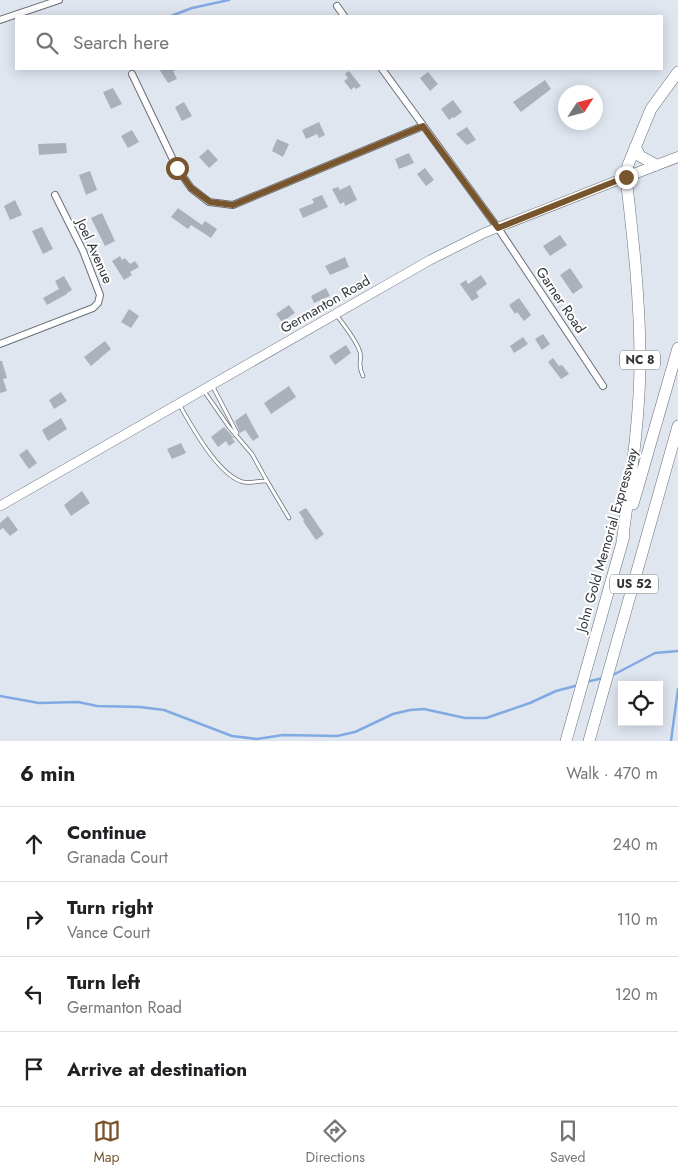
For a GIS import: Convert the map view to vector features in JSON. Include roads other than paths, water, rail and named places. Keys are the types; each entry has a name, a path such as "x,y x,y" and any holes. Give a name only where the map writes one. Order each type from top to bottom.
{"highway":[{"path":"626,177 628,165 651,109 678,72"},
{"path":"635,147 640,156 656,166"},
{"name":"NC 8","path":"622,542 636,441 640,361 638,292 626,177"},
{"name":"John Gold Memorial Expressway","path":"566,741 678,348"},
{"name":"US 52","path":"589,741 678,426"}],"main road":[{"name":"Germanton Road","path":"0,506 430,260 484,233 678,157"}],"street":[{"path":"0,20 59,0"},
{"path":"337,6 343,15"},
{"name":"Garner Road","path":"383,70 498,228 604,386"},
{"path":"132,74 177,168 191,188 210,202 233,205 423,126"},
{"name":"Joel Avenue","path":"0,344 93,308 100,299 95,280 83,251 55,195"}],"lane":[{"path":"336,313 356,344 360,354 358,367 362,376"},
{"path":"212,385 240,438"},
{"path":"203,390 252,454 289,518"},
{"path":"179,404 213,457 232,476 241,482 267,481"}],"waterway":[{"path":"174,15 192,8 229,0"},
{"path":"613,675 655,653 678,651"},
{"path":"586,682 603,678"},
{"path":"0,696 39,703 78,702 97,706 140,707 164,710 232,736 257,739 283,735 337,736 355,732 393,714 410,710 424,709 465,718 486,718 530,703 556,691 579,685"},
{"path":"671,741 678,689"}]}
